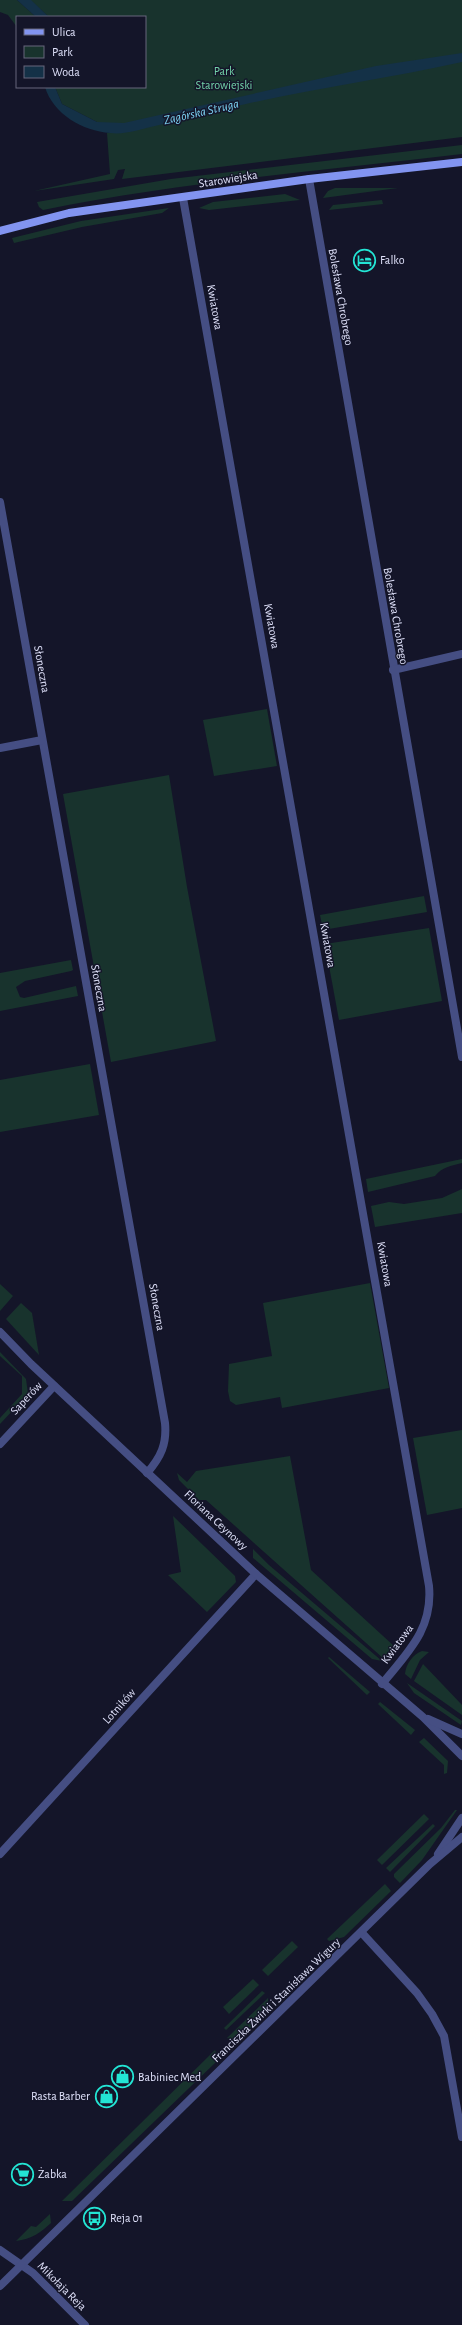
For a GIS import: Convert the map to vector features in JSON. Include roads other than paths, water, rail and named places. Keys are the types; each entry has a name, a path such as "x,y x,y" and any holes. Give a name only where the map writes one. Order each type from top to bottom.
{"main road":[{"name":"Starowiejska","path":"0,231 69,213 309,179 462,162"}],"street":[{"name":"Bolesława Chrobrego","path":"309,179 462,1057"},
{"name":"Kwiatowa","path":"183,198 429,1586 431,1602 427,1620 420,1636 382,1684"},
{"name":"Słoneczna","path":"0,502 166,1423 165,1446 160,1458 148,1473"},
{"path":"394,670 462,654"},
{"path":"0,748 42,740"},
{"name":"Floriana Ceynowy","path":"0,1332 54,1386 256,1574 382,1684 423,1717 462,1756"},
{"name":"Saperów","path":"0,1444 54,1386"},
{"name":"Lotników","path":"0,1854 256,1574"},
{"name":"Floriana Ceynowy","path":"423,1717 462,1734"},
{"name":"Franciszka Żwirki i Stanisława Wigury","path":"430,1864 462,1818"},
{"name":"Franciszka Żwirki i Stanisława Wigury","path":"0,2286 362,1933 430,1864 462,1837"},
{"path":"362,1933 417,1994 432,2014 444,2036 462,2137"},
{"name":"Mikołaja Reja","path":"0,2250 23,2264 84,2325"}],"water":[{"path":"17,0 31,0 48,16 35,16"},
{"name":"Zagórska Struga","path":"462,53 462,62 273,98 121,133 100,132 80,125 62,113 49,97 45,88 55,88 62,104 97,122 124,123 376,66"}],"place":[{"name":"Falko","path":"365,260"},
{"name":"Babiniec Med","path":"123,2077"},
{"name":"Rasta Barber","path":"106,2096"},
{"name":"Żabka","path":"23,2174"},
{"name":"Reja 01","path":"94,2218"}],"park label":[{"name":"Park Starowiejski","path":"224,78"}]}
